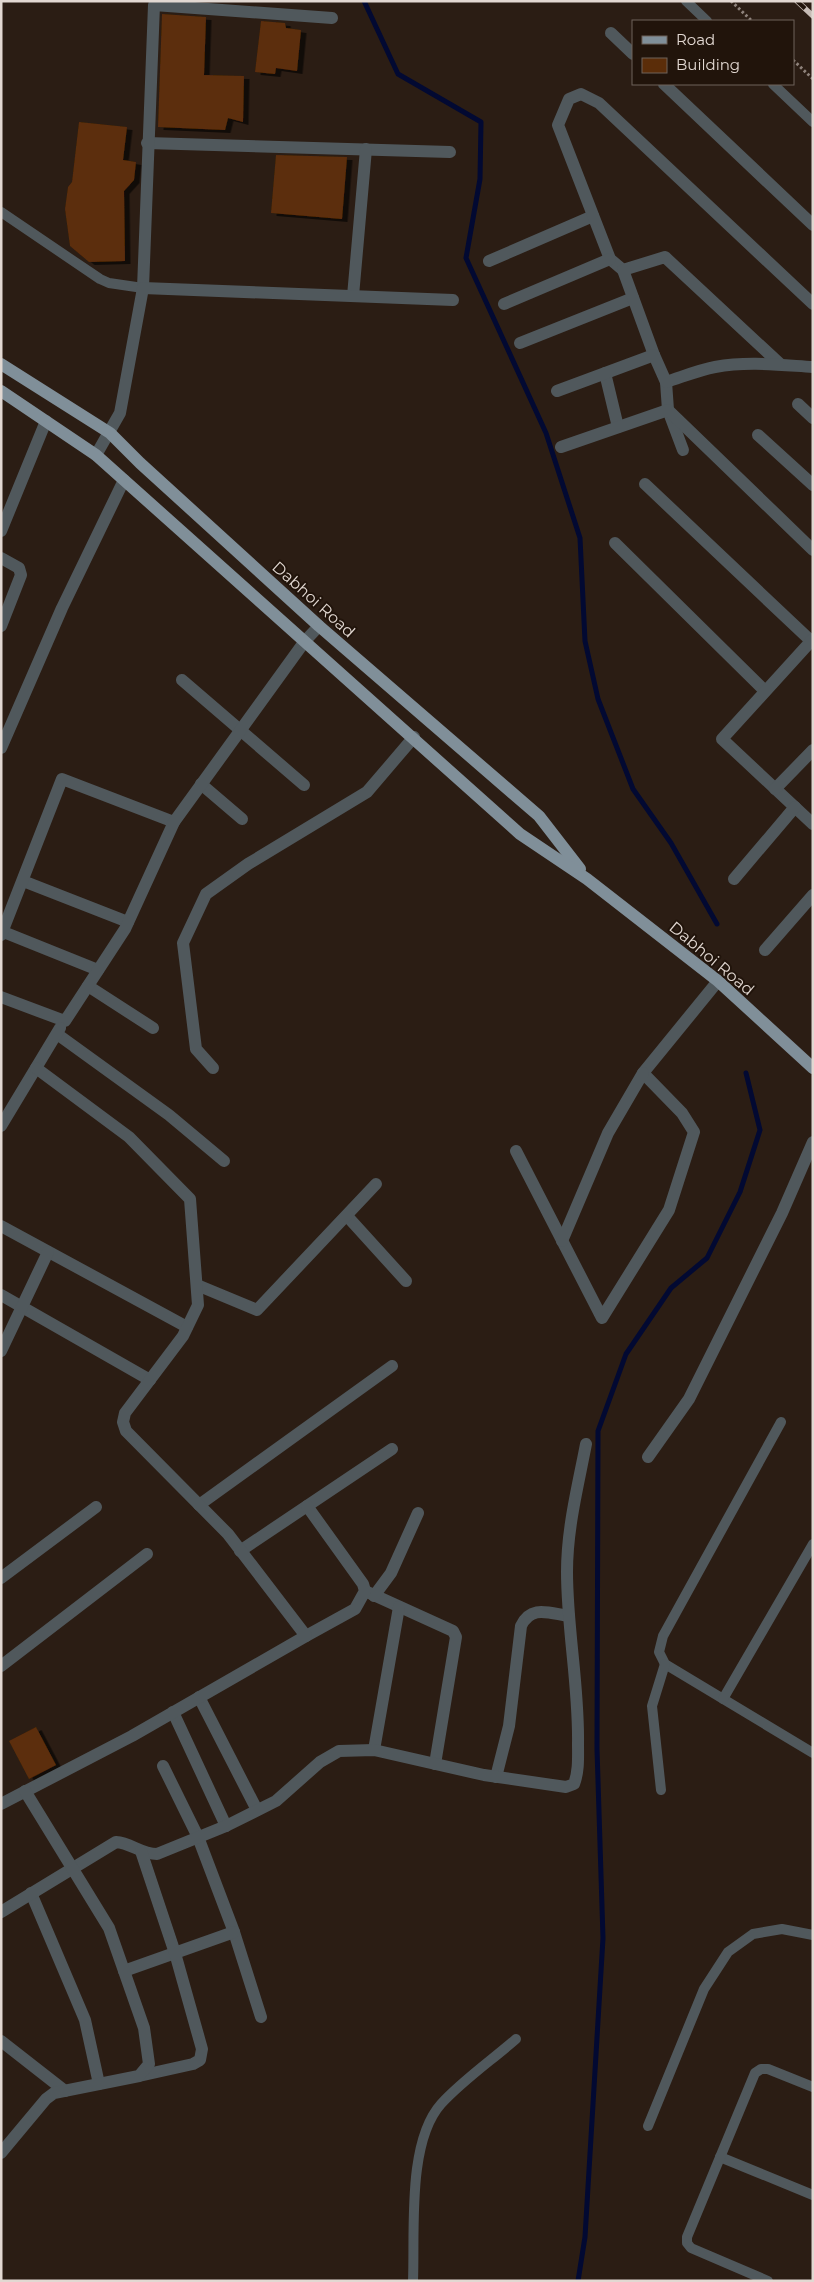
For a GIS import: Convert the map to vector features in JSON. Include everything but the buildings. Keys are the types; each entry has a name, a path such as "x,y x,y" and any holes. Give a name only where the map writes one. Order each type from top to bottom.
{"main road":[{"name":"Dabhoi Road","path":"1,364 110,433 140,463 319,626 539,816 587,879"},
{"name":"Dabhoi Road","path":"1,391 96,455 414,737 520,834 587,879 718,981 813,1068"}],"street":[{"path":"96,455 120,413 143,288 154,5 332,18"},
{"path":"611,33 632,53"},
{"path":"665,85 813,225"},
{"path":"683,450 668,410 666,382 623,270 610,259 558,125 569,99 581,94 599,103 813,304"},
{"path":"148,143 450,152"},
{"path":"353,296 366,149"},
{"path":"488,261 593,216"},
{"path":"623,270 665,257 780,364"},
{"path":"504,304 610,259"},
{"path":"143,288 453,300"},
{"path":"520,343 633,298"},
{"path":"557,391 654,354"},
{"path":"666,382 713,368 743,364 780,364 813,367"},
{"path":"606,373 618,427"},
{"path":"798,404 813,418"},
{"path":"561,447 668,410"},
{"path":"668,410 813,550"},
{"path":"1,531 46,421"},
{"path":"758,435 813,485"},
{"path":"1,748 62,608 124,480"},
{"path":"645,484 812,640 722,739 813,824"},
{"path":"615,543 765,691"},
{"path":"1,558 19,568 21,575 1,626"},
{"path":"1,1126 6,1107 36,1068 128,922 174,822 305,641 319,626"},
{"path":"182,680 304,785"},
{"path":"213,1068 196,1049 183,943 206,894 248,864 367,792 414,737"},
{"path":"775,789 813,750"},
{"path":"98,970 2,932 62,779 174,822"},
{"path":"201,784 242,819"},
{"path":"734,879 795,807"},
{"path":"23,881 128,922"},
{"path":"765,950 813,896"},
{"path":"562,1241 608,1133 643,1073 718,981"},
{"path":"88,986 153,1028"},
{"path":"1,997 65,1021"},
{"path":"57,1034 169,1115 224,1161"},
{"path":"36,1068 130,1137 190,1199 198,1305 187,1327 126,1413 123,1422 126,1431 228,1534 306,1636"},
{"path":"516,1151 602,1318 669,1210 694,1132 682,1113 643,1073"},
{"path":"648,1457 689,1399 782,1213 813,1142"},
{"path":"196,1285 257,1310 376,1184"},
{"path":"347,1216 406,1281"},
{"path":"1,1226 187,1327"},
{"path":"1,1351 48,1252"},
{"path":"1,1295 150,1380"},
{"path":"199,1505 392,1366"},
{"path":"1,1912 116,1842 126,1842 146,1854 157,1854 226,1826 276,1801 320,1762 339,1751 374,1750 496,1777 566,1787 574,1784 578,1775 578,1720 567,1570 570,1527 586,1444"},
{"path":"240,1551 392,1449"},
{"path":"307,1506 369,1593 453,1631 456,1636 435,1764"},
{"path":"1,1578 96,1507"},
{"path":"1,1804 173,1712 355,1610 369,1593 391,1573 418,1513"},
{"path":"1,1666 147,1554"},
{"path":"374,1750 399,1607"},
{"path":"496,1777 509,1726 521,1626 526,1616 533,1612 569,1616"},
{"path":"199,1697 257,1810"},
{"path":"173,1712 226,1826"},
{"path":"163,1766 198,1837 234,1932 261,2017"},
{"path":"25,1791 109,1928 144,2028 149,2064 140,2076"},
{"path":"1,2153 46,2099 54,2093 140,2076 193,2064 200,2060 202,2050 175,1953 140,1851"},
{"path":"31,1893 85,2020 98,2084"},
{"path":"124,1971 234,1932"},
{"path":"1,2041 65,2091"}],"lane":[{"path":"686,1 706,20"},
{"path":"774,85 813,122"},
{"path":"1,212 100,279 110,283 143,288"},
{"path":"781,1422 663,1636 659,1652 665,1664 813,1753"},
{"path":"723,1699 813,1544"},
{"path":"662,1790 652,1706 665,1664"},
{"path":"648,2126 704,1988 728,1952 753,1934 782,1928 813,1935"},
{"path":"414,2281 417,2167 423,2134 441,2104 516,2038"},
{"path":"768,2281 691,2248 687,2243 755,2073 761,2069 768,2069 813,2087"},
{"path":"720,2157 813,2195"}],"path":[{"path":"731,1 751,20"},
{"path":"794,61 813,79"}],"waterway":[{"path":"364,1 398,74 481,122 480,179 466,258 546,433 580,538 585,641 598,699 633,789 671,843 717,924"},
{"path":"578,2281 585,2237 603,1938 597,1749 598,1431 626,1354 671,1288 707,1258 740,1192 760,1130 746,1073"}],"railway":[{"path":"797,1 813,16"}]}
